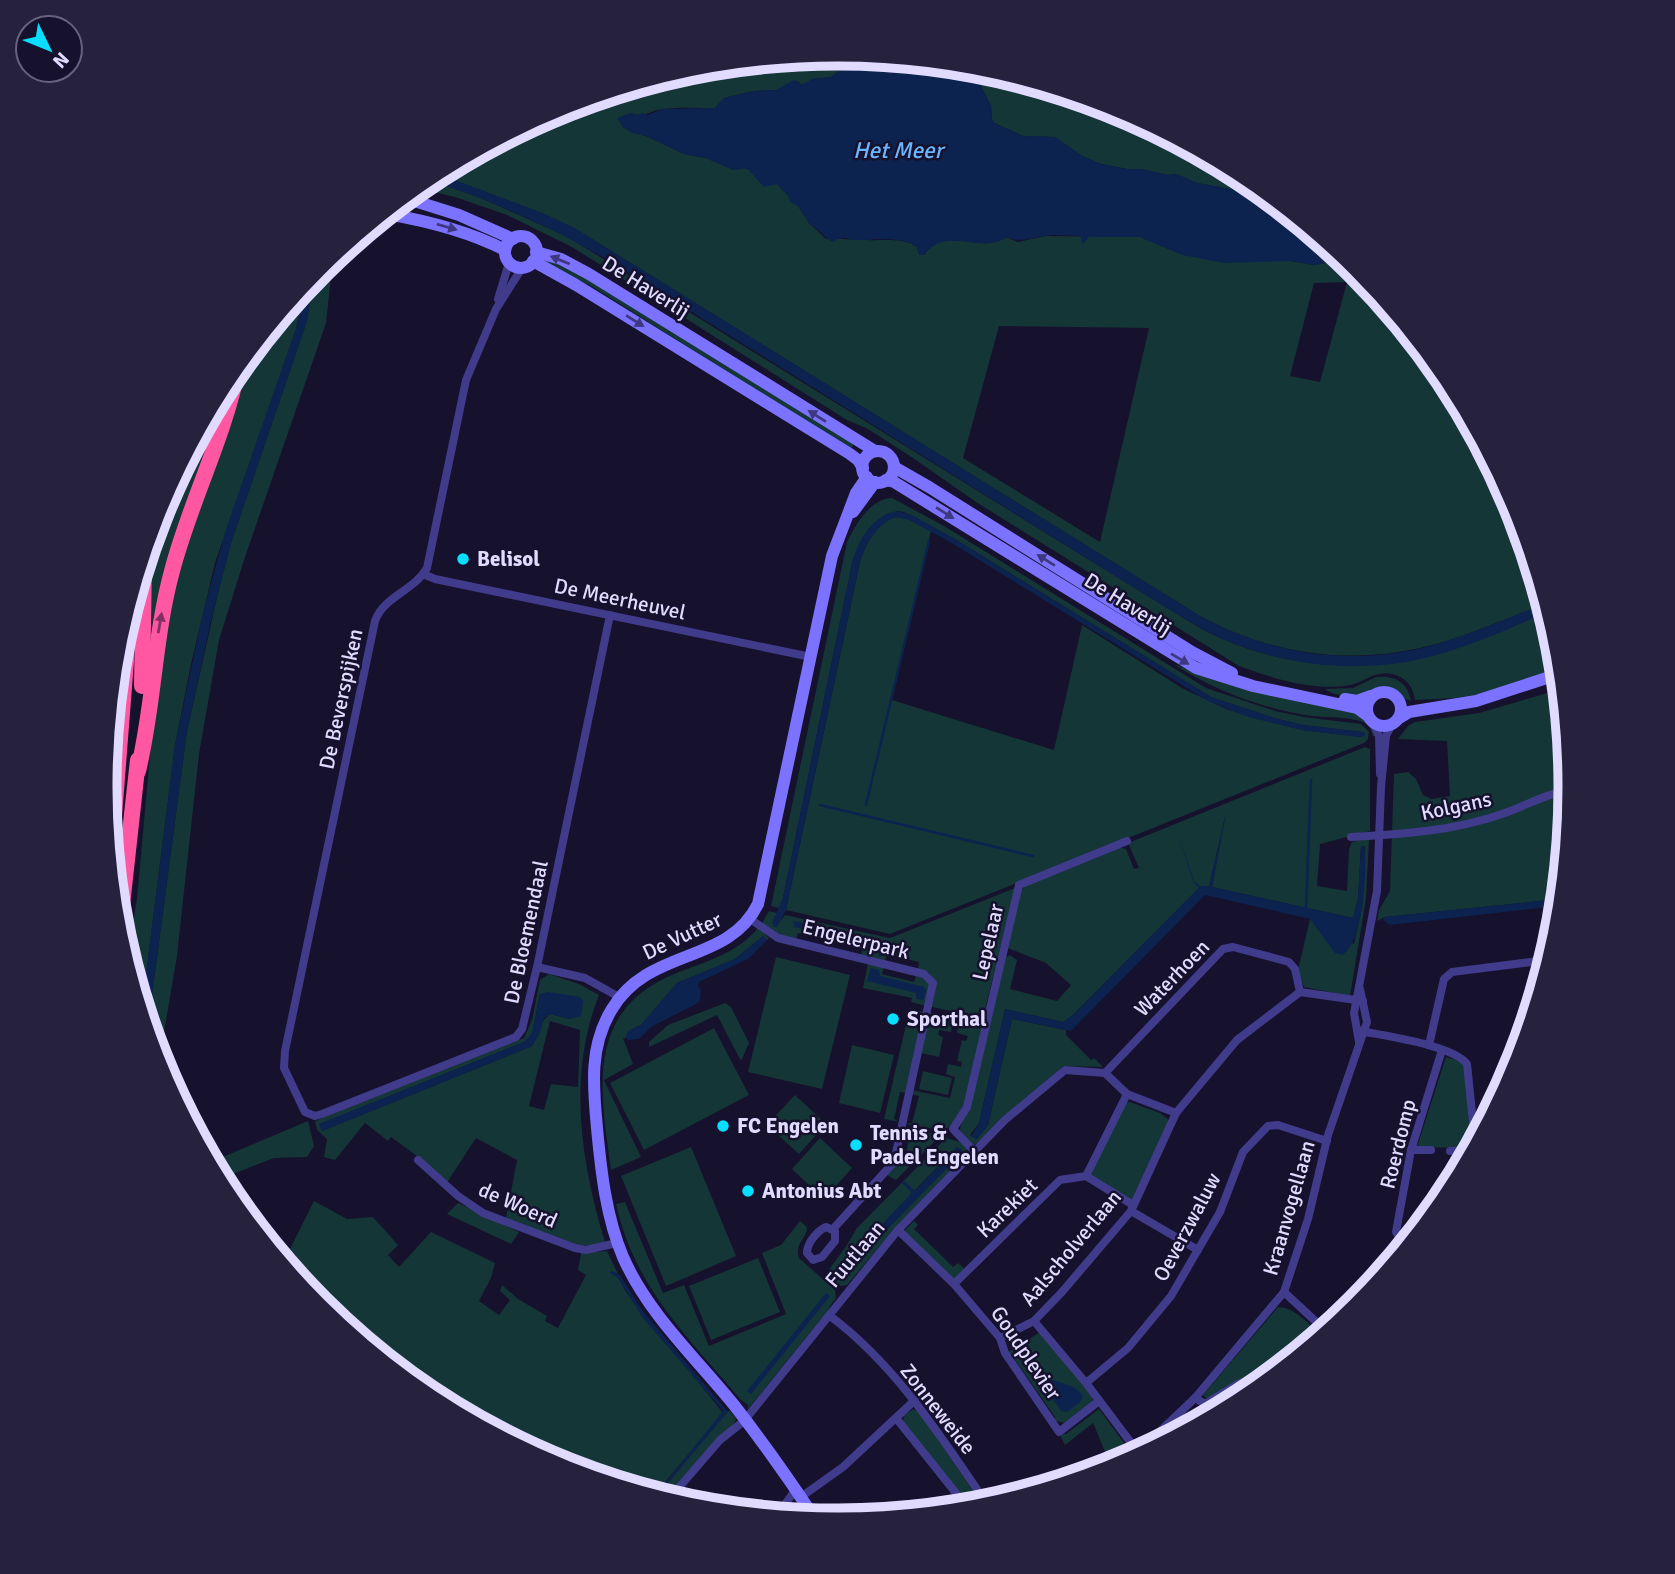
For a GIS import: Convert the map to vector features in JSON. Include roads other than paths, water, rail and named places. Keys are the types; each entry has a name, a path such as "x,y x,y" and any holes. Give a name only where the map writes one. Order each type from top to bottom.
{"highway":[{"path":"138,771 146,740 157,645 171,573 229,403"},
{"path":"124,888 138,771 144,595"},
{"path":"117,792 124,685"}],"street":[{"path":"417,202 459,215 513,239 528,239 534,244 531,260 496,309"},
{"path":"398,216 462,232 505,250"},
{"path":"505,250 513,239"},
{"path":"424,574 429,561 466,380 496,309 509,263 505,250"},
{"name":"De Haverlij","path":"531,260 561,259 589,274 875,451 889,455 894,467 1215,666 1281,689 1357,701 1371,696"},
{"path":"509,263 531,260"},
{"name":"De Haverlij","path":"531,260 850,454 873,477 894,482 1196,668 1253,687 1357,708 1371,719"},
{"path":"875,451 866,457 873,477 894,467"},
{"name":"De Vutter","path":"807,1507 744,1421 647,1301 631,1275 610,1219 601,1165 593,1070 603,1024 620,997 646,973 722,942 750,919 761,895 832,556 843,527 873,477"},
{"name":"De Meerheuvel","path":"424,574 435,579 811,657"},
{"name":"De Beverspijken","path":"310,1115 302,1107 284,1068 285,1051 355,715 379,611 424,574"},
{"name":"De Bloemendaal","path":"310,1115 322,1114 516,1037 522,1029 610,615"},
{"path":"1493,695 1408,704 1386,691 1371,696 1367,705 1371,719 1381,726 1396,721 1409,712 1476,701 1549,677"},
{"path":"1396,721 1402,710 1399,699"},
{"name":"Kraanvogellaan","path":"1371,719 1379,736 1381,787"},
{"name":"Kraanvogellaan","path":"1168,1426 1284,1292 1308,1219 1327,1141 1361,1031 1354,1013 1360,1001 1377,891 1386,736 1396,721"},
{"name":"Kolgans","path":"1351,837 1434,830 1468,823 1502,814 1558,792"},
{"name":"Lepelaar","path":"974,1151 953,1129 967,1107 1019,885 1127,841"},
{"name":"Engelerpark","path":"750,919 778,938 924,974 933,983 894,1161 833,1229"},
{"name":"Waterhoen","path":"1105,1073 1223,949 1233,947 1289,962 1295,969 1300,992"},
{"path":"1429,1045 1444,979 1452,972 1536,961"},
{"path":"537,967 585,978 620,997"},
{"path":"1300,992 1360,1001"},
{"name":"Aalscholverlaan","path":"1000,1338 1034,1321 1062,1292 1132,1208 1177,1113 1237,1040 1300,992"},
{"path":"1361,1031 1429,1045 1461,1056 1467,1064 1473,1125"},
{"name":"Roerdomp","path":"1399,1238 1396,1232 1410,1150 1442,1050"},
{"name":"Fuutlaan","path":"677,1489 720,1440 744,1421 830,1316 838,1301 898,1230 974,1151 1065,1070 1105,1073"},
{"path":"1105,1073 1127,1094 1177,1113"},
{"path":"1127,1094 1086,1176 1198,1250"},
{"name":"Oeverzwaluw","path":"1086,1383 1137,1337 1171,1296 1220,1212 1243,1152 1268,1126 1278,1125 1327,1141"},
{"path":"1410,1150 1431,1150"},
{"path":"1450,1151 1459,1151"},
{"name":"de Woerd","path":"418,1160 458,1196 483,1213 575,1248 598,1249 617,1243"},
{"name":"Karekiet","path":"954,1284 1060,1180 1086,1176"},
{"name":"Goudplevier","path":"898,1230 954,1284 1000,1338 1004,1353 1059,1432 1099,1401"},
{"path":"1284,1292 1318,1324"},
{"name":"Zonneweide","path":"830,1316 848,1330 915,1400 981,1493"},
{"name":"Goudplevier","path":"1034,1321 1086,1383 1130,1445"},
{"path":"1195,1398 1205,1404 1244,1382"},
{"path":"786,1506 798,1493 843,1467 915,1400"},
{"name":"Zonneweide","path":"896,1418 961,1497"}],"water":[{"name":"Het Meer","path":"885,68 978,80 991,106 991,117 995,124 1023,136 1055,137 1082,156 1101,164 1176,174 1197,183 1243,192 1276,215 1328,260 1314,265 1290,261 1224,263 1183,255 1140,237 1089,237 1083,244 1080,236 1058,235 1021,240 1006,237 997,242 986,243 948,241 931,247 924,255 919,255 917,247 902,241 840,238 832,242 809,223 798,206 790,202 788,195 777,184 764,187 749,170 734,170 706,158 684,154 646,136 633,133 623,127 617,118 631,113 648,115 662,109 715,108 724,98 753,91 776,90 794,80 802,85 813,79 831,77 839,71"},
{"path":"451,179 542,213 576,229 1225,629 1279,647 1308,653 1365,656 1422,648 1535,608 1537,616 1453,650 1425,658 1375,666 1324,665 1298,661 1273,656 1225,640 1159,603 613,263 523,216 442,185"},
{"path":"311,296 307,321 231,543 210,625 187,731 151,1004 145,983 175,745 203,613 226,529 296,329 301,307"},
{"path":"897,511 912,515 953,538 1211,697 1274,718 1303,725 1363,732 1365,736 1302,730 1248,717 1208,701 950,542 909,520 896,517 883,524 873,535 860,561 786,910 777,927 774,927 772,923 783,898 853,559 859,543 874,522"},
{"path":"1226,813 1212,887 1353,918 1358,899 1361,846 1364,846 1362,905 1355,937 1349,948 1342,955 1335,953 1310,919 1205,895 1071,1031 1012,1019 988,1125 977,1139 971,1137 979,1123 1005,1009 1063,1022 1073,1015 1199,888 1193,881 1178,834 1194,881 1200,886 1209,886"},
{"path":"1549,900 1548,907 1390,925 1383,920 1385,917"},
{"path":"794,921 886,943 882,956 879,957 879,947 795,927"},
{"path":"763,936 767,940 748,959 699,982 700,1001 696,1004 651,1027 639,1039 626,1038 628,1031 641,1025 677,983 735,959"},
{"path":"871,968 879,970 880,976 924,987 926,990 923,1000 916,999 916,993 867,981"},
{"path":"548,992 580,997 583,1001 581,1016 570,1019 550,1014 544,1018 540,1033 532,1046 322,1131 319,1124 524,1042 532,1034 540,994"},
{"path":"957,1147 962,1153 891,1225 844,1279 840,1276 873,1234 912,1193 902,1183 904,1181 915,1191"},
{"path":"611,1271 620,1275 642,1310 728,1412 665,1486 723,1411 643,1318 618,1278 610,1273"},
{"path":"826,1293 830,1296 751,1394 747,1391"},
{"path":"1026,1349 1050,1379 1074,1387 1083,1395 1081,1401 1067,1412 1061,1411 1021,1353"}],"waterway":[{"path":"866,805 929,541"},
{"path":"1306,908 1311,780"},
{"path":"820,805 1033,856"}],"place":[{"name":"Belisol","path":"463,559"},
{"name":"Sporthal","path":"893,1019"},
{"name":"FC Engelen","path":"723,1126"},
{"name":"Tennis & Padel Engelen","path":"856,1145"},
{"name":"Antonius Abt","path":"748,1191"}]}
